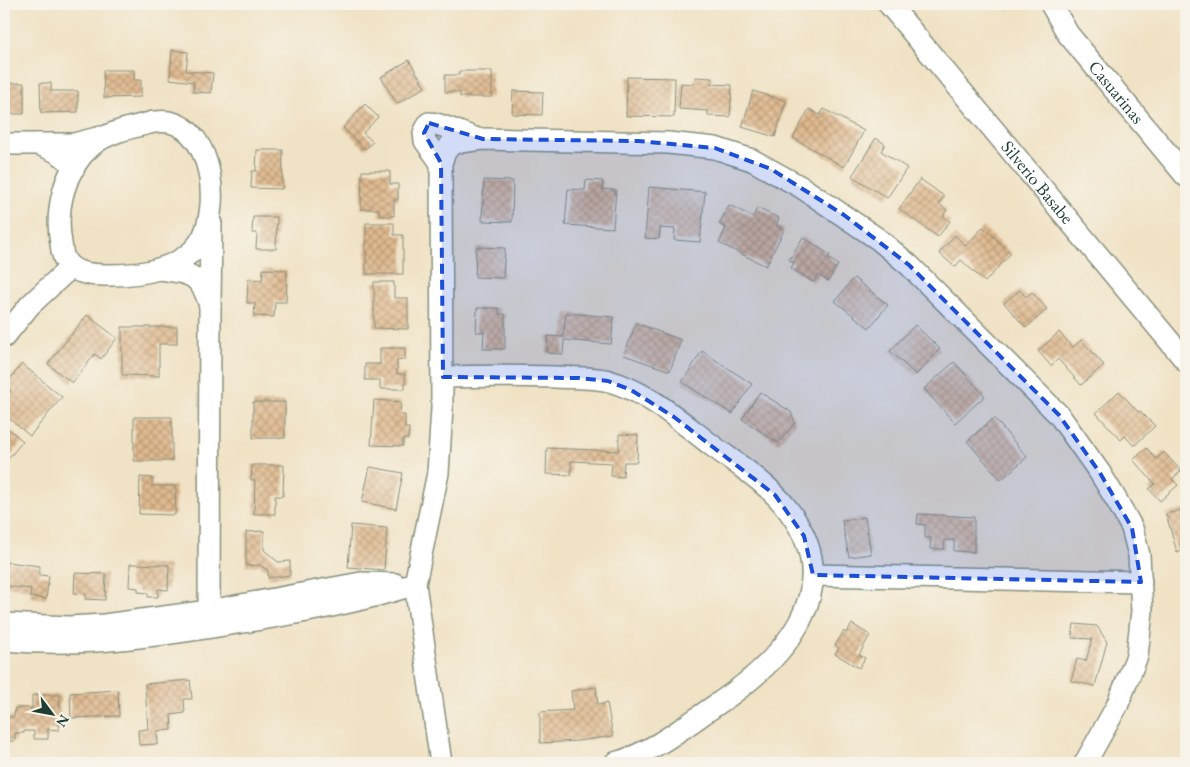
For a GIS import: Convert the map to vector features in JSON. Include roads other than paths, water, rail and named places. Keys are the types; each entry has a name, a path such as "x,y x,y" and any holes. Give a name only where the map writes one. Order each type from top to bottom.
{"street":[{"name":"Silverio Basabe","path":"889,4 1186,361"},
{"name":"Casuarinas","path":"1051,4 1068,34 1186,176"},
{"path":"4,144 74,144 109,136 154,122 169,122 180,126 192,135 204,153 211,184 212,207 210,306 210,619"},
{"path":"442,163 425,140 424,133 429,123 436,123 457,133 482,139"},
{"path":"109,136 92,146 74,168 63,194 58,229 62,253 71,267 80,272 113,275 158,270 178,271 199,280 205,289 210,306"},
{"path":"441,763 415,584 438,473 443,377 442,163 445,152 452,143 482,139 638,141 715,148 734,153 771,169 844,215 909,265 1059,415 1100,473 1132,528 1139,555 1141,635 1137,656 1117,706 1085,763"},
{"path":"38,144 59,152 68,159 74,168"},
{"path":"158,270 189,253 199,243 207,230 212,207"},
{"path":"4,337 30,305 71,267"},
{"path":"4,322 30,305"},
{"path":"443,377 503,375 580,378 608,381 631,390 674,417 775,495 789,511 804,536 810,554 812,575 805,612 794,636 757,676 652,747 615,763"},
{"path":"812,575 1141,582"},
{"path":"4,640 69,644 105,642 210,619 366,599 415,584"},
{"path":"4,624 86,626 143,621 210,619"}]}
